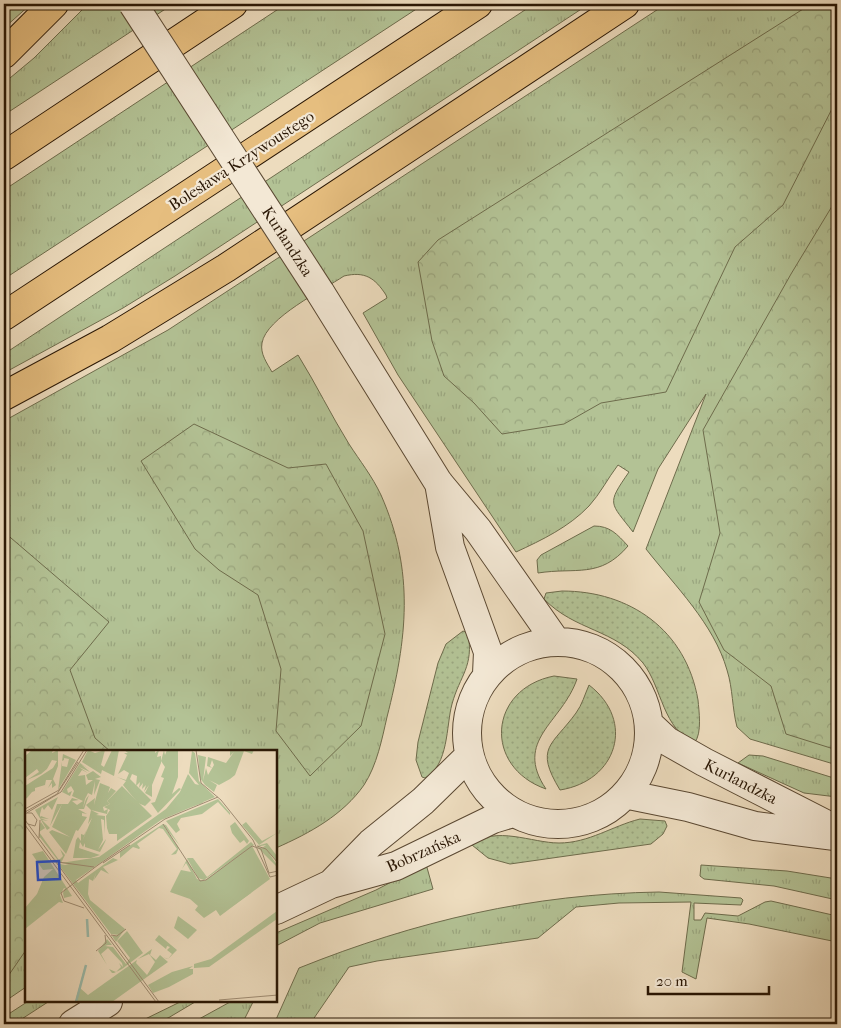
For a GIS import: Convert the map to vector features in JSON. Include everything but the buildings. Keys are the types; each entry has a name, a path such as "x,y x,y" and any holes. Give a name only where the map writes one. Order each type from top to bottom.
{"main road":[{"path":"4,54 54,4"},
{"path":"4,156 233,4"},
{"name":"Bolesława Krzywoustego","path":"4,316 478,4"},
{"path":"4,396 110,339 226,268 625,4"}],"street":[{"name":"Kurlandzka","path":"133,4 320,292 438,482 478,530 555,640"},
{"name":"Kurlandzka","path":"438,482 450,547 488,652 487,674"},
{"path":"555,640 590,649 622,667 642,692 650,725 643,762 629,795 606,813 576,821 544,821 513,813 485,788 469,756 467,729 474,700 487,674 518,650 555,640"},
{"name":"Kurlandzka","path":"650,725 667,741 704,762 837,830"},
{"name":"Bobrzańska","path":"331,884 371,843 423,801 469,756"},
{"name":"Kurlandzka","path":"629,795 688,807 755,826 837,836"},
{"name":"Bobrzańska","path":"278,909 331,884 396,866 493,819 513,813"},
{"path":"73,1024 106,1003"}],"green space":[{"path":"4,4 31,4 4,28"},
{"path":"88,4 173,4 4,115 4,83 34,58"},
{"path":"286,4 424,4 4,279 4,190"},
{"path":"534,4 589,4 175,276 123,308 4,373 4,354"},
{"path":"666,4 837,4 837,765 750,739 737,727 729,677 713,637 692,606 646,549 706,394 658,469 633,532 619,515 614,503 617,491 629,472 618,465 597,496 581,514 555,532 516,552 398,375 363,313 387,298 386,295 378,284 369,277 358,274 344,276 297,305 274,324 262,343 262,351 272,372 298,355 342,433 370,475 381,495 392,523 403,579 403,633 394,688 381,743 369,777 356,796 336,814 301,836 278,847 278,750 25,750 25,988 4,1002 4,421 168,330"},
{"path":"811,4 837,4 837,99 783,205 735,247 666,392 601,403 564,424 502,434 474,403 444,376 432,341 418,262 438,240"},
{"path":"837,198 837,750 786,734 771,686 724,650 699,602 720,533 703,430 791,274"},
{"path":"194,424 288,468 326,464 363,531 385,634 361,726 310,776 276,731 281,669 258,595 219,570 195,549 141,461"},
{"path":"594,526 605,527 628,546 607,563 587,570 538,573 537,560 541,555"},
{"path":"4,532 109,622 70,670 95,738 109,750 25,750 25,951 4,982"},
{"path":"562,591 587,593 610,598 632,607 651,619 668,635 681,653 691,675 698,700 699,733 695,742 684,736 669,718 649,673 643,663 632,652 608,636 569,618 544,599 546,593"},
{"path":"463,631 468,633 468,663 452,704 443,755 433,772 425,778 422,777 416,760 418,742 438,663 446,644"},
{"path":"554,676 577,679 570,694 537,744 535,757 537,772 546,789 526,778 511,764 503,747 502,729 506,712 516,696 532,684"},
{"path":"589,685 604,699 612,715 616,732 614,748 607,762 595,775 580,784 560,790 552,776 547,755 549,748 578,710"},
{"path":"749,755 763,756 837,779 837,797 804,793 738,763"},
{"path":"640,819 665,821 667,826 663,834 651,844 510,864 488,858 472,845 481,839 492,836 514,836 559,843 570,842"},
{"path":"426,864 433,889 320,923 278,945 278,932 376,890"},
{"path":"701,865 787,871 837,879 837,900 774,886 704,879 700,876"},
{"path":"659,892 741,898 743,900 741,905 694,903 694,920 701,920 705,913 738,916 765,902 771,901 837,916 837,942 749,924 707,918 696,979 682,972 691,902 619,903 576,907 538,938 377,961 349,967 310,1024 274,1024 299,968 343,951 431,924 475,913 566,898"},
{"path":"25,1003 46,1003 14,1024 4,1024 4,1017"},
{"path":"178,1003 193,1003 158,1024 135,1024"},
{"path":"228,1003 252,1003 242,1024 190,1024"}]}
